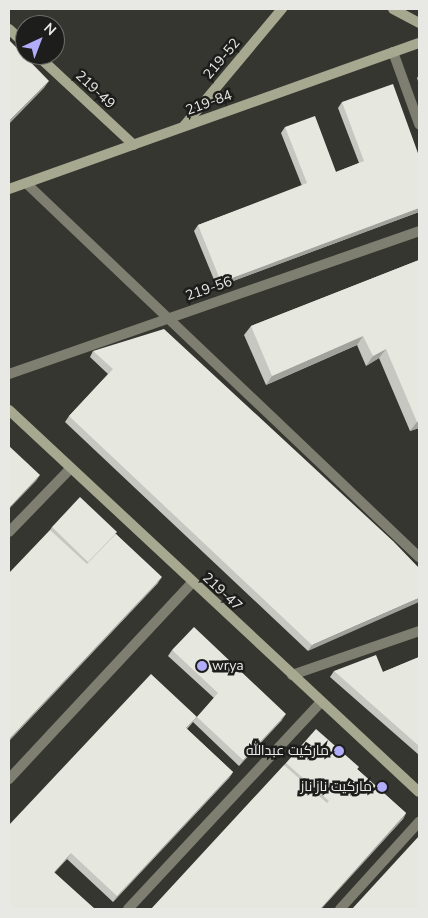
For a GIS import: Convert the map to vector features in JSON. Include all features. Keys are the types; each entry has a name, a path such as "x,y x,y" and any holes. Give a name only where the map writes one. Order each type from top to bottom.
{"street":[{"name":"219-52","path":"183,127 282,9"},
{"path":"394,9 419,24"},
{"name":"219-84","path":"9,189 419,43"},
{"path":"393,52 419,124"},
{"name":"219-49","path":"48,65 134,145"},
{"path":"26,183 419,556"},
{"name":"219-56","path":"9,374 419,230"},
{"name":"219-47","path":"9,410 419,792"},
{"path":"9,532 70,468"},
{"path":"9,779 192,582"},
{"path":"292,675 419,631"},
{"path":"128,909 321,702"},
{"path":"340,909 419,822"}],"building":[{"path":"9,42 15,46 15,65 33,65 49,81 9,121"},
{"path":"393,84 419,156 419,208 221,282 198,225 307,183 285,127 315,116 336,172 364,161 342,102"},
{"path":"419,260 419,421 417,422 386,349 373,356 363,336 272,376 251,326"},
{"path":"164,329 394,542 419,568 419,598 312,645 69,416 113,369 93,351"},
{"path":"9,446 40,475 9,508"},
{"path":"80,497 117,532 88,562 52,527"},
{"path":"50,530 87,564 116,534 162,577 9,739 9,573"},
{"path":"194,627 286,714 243,760 197,717 218,693 172,650"},
{"path":"376,655 383,672 419,657 419,746 334,671"},
{"path":"151,674 197,717 186,728 233,772 117,896 71,853 54,872 95,909 9,909 9,825"},
{"path":"316,729 359,767 329,801 286,763"},
{"path":"284,765 327,803 357,769 406,813 320,909 151,909"},
{"path":"419,836 419,909 352,909"}],"place":[{"name":"wrya","path":"202,666"},
{"name":"ماركيت عبدالله","path":"339,751"},
{"name":"ماركيت ناز ناز","path":"382,787"}]}
